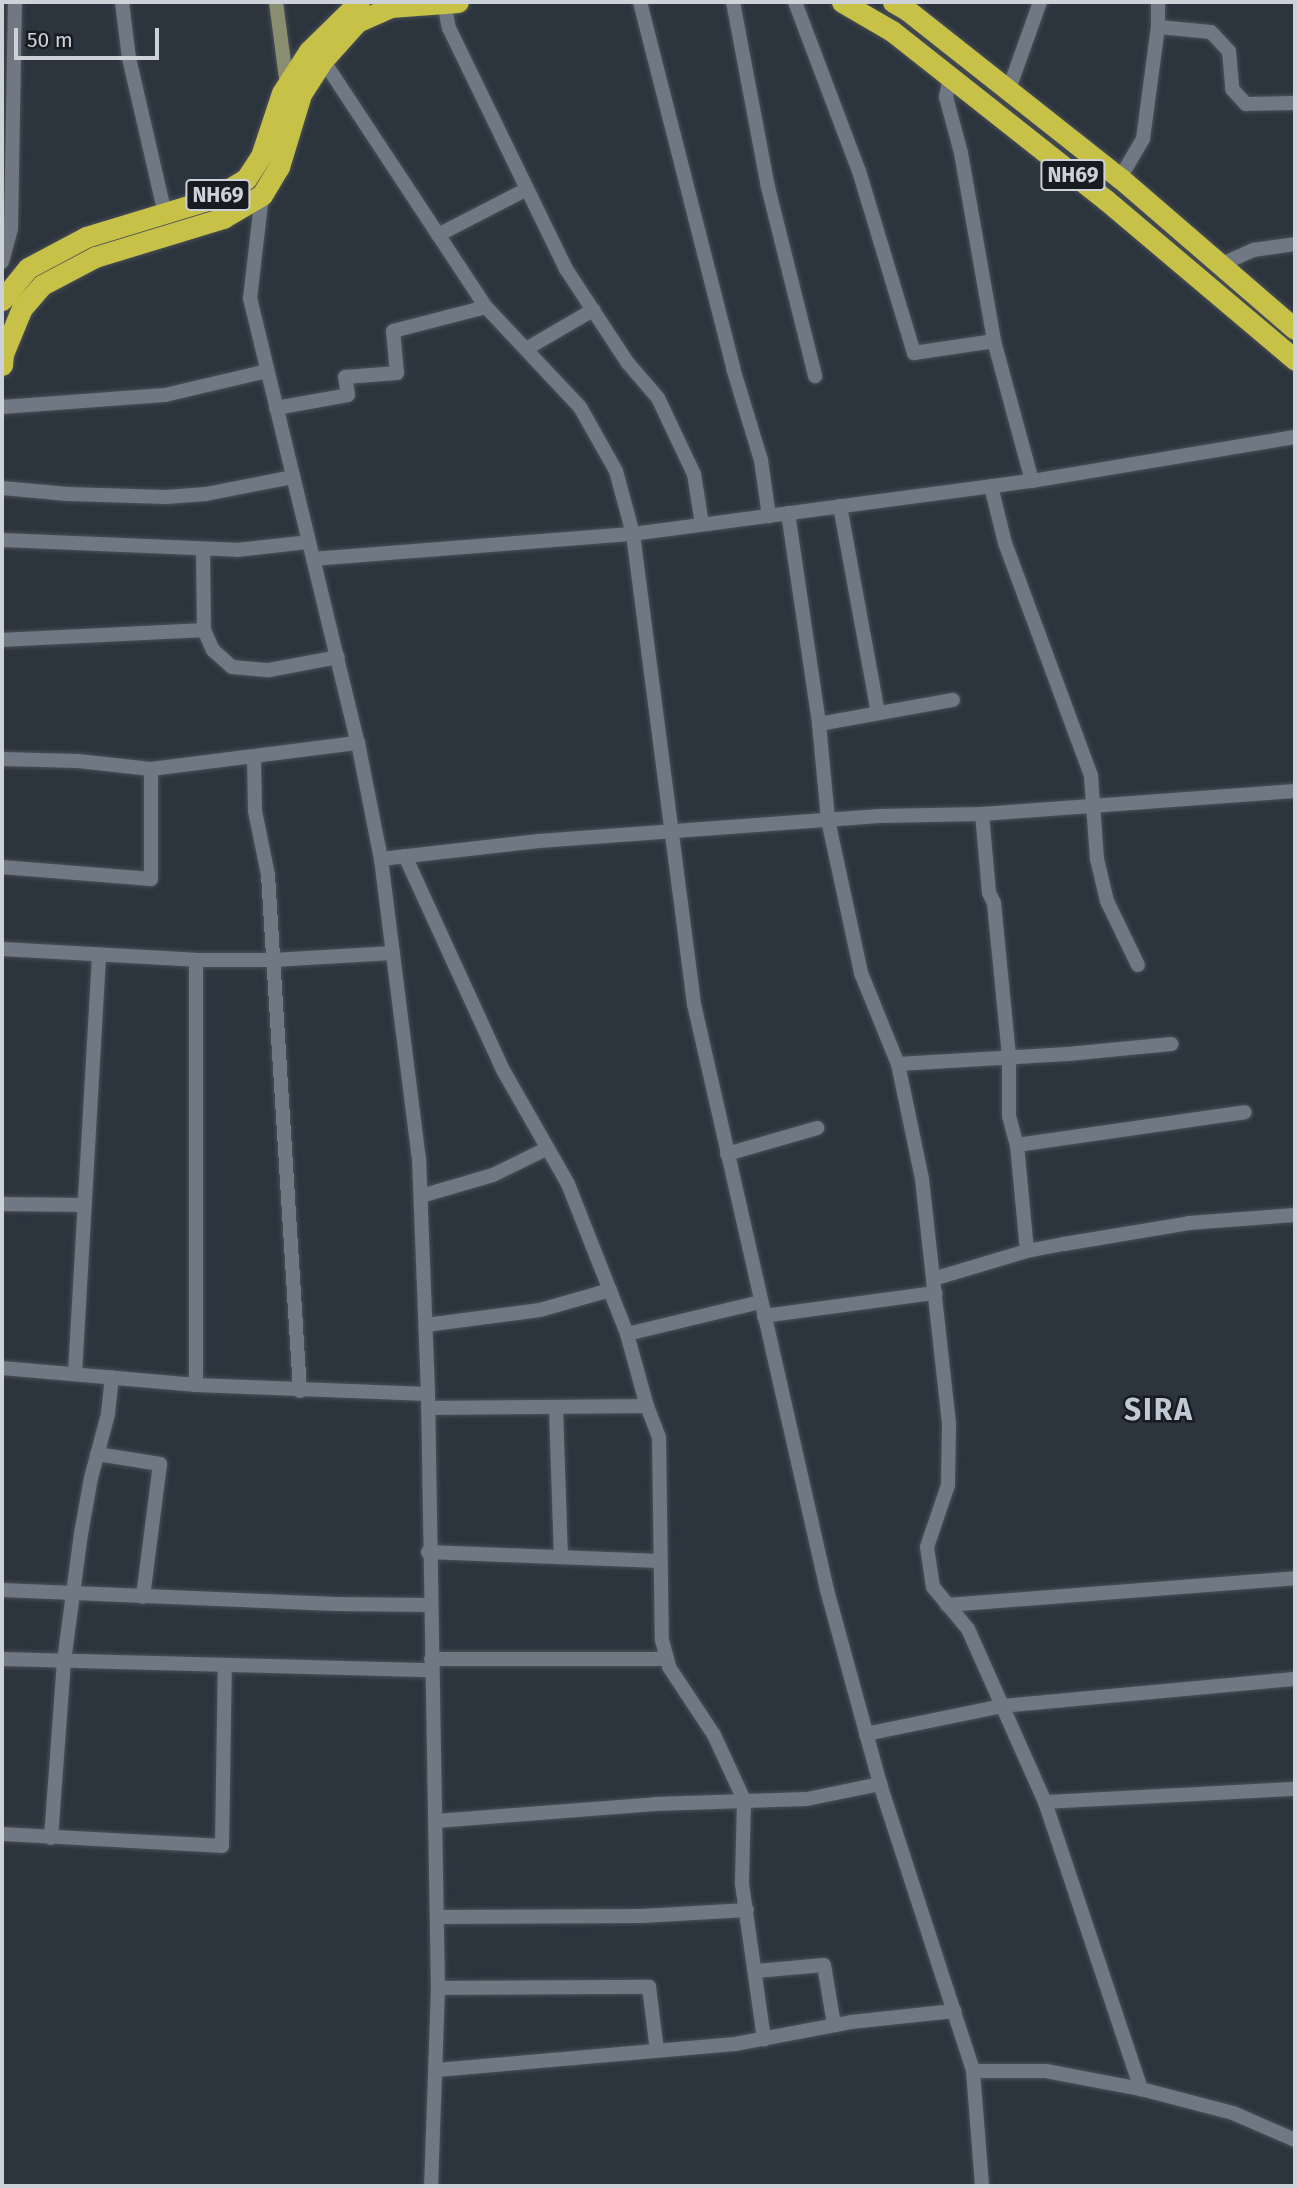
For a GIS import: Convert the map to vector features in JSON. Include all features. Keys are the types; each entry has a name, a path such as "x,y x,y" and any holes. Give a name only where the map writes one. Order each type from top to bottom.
{"highway":[{"name":"NH69","path":"2,300 29,268 86,237 214,198 246,179 261,156 287,86 309,51 359,2"},
{"name":"NH69","path":"2,365 3,354 22,308 42,285 94,257 223,218 262,195 279,167 301,94 323,60 357,22 390,7 458,2"},
{"name":"NH69","path":"842,2 892,32 1106,200 1295,360"},
{"name":"NH69","path":"893,2 1120,177 1295,329"}],"street":[{"path":"15,2 11,229 2,262 19,279"},
{"path":"122,2 129,58 165,214"},
{"path":"276,2 287,86"},
{"path":"640,2 733,369 761,460 769,516"},
{"path":"733,2 768,187 815,376"},
{"path":"795,2 859,171 914,353 994,341"},
{"path":"1009,89 1040,2"},
{"path":"1120,177 1143,139 1158,27 1158,2"},
{"path":"444,3 449,28 566,269 627,362 658,398 694,474 702,524"},
{"path":"1158,27 1211,32 1229,51 1232,89 1246,104 1295,103"},
{"path":"323,60 486,307 580,407 616,471 633,534 694,1004 827,1590 880,1784 972,2071 982,2186"},
{"path":"950,78 946,97 961,153 994,341 1032,481"},
{"path":"438,235 527,189"},
{"path":"262,195 250,298 338,657 381,859 419,1158 428,1401 428,1552 438,1989 431,2186"},
{"path":"1222,264 1253,250 1295,244"},
{"path":"276,408 348,394 345,377 397,373 393,331 486,307"},
{"path":"526,349 593,310"},
{"path":"2,407 165,394 267,371"},
{"path":"313,559 633,534 1032,481 1295,437"},
{"path":"2,488 68,494 166,497 206,494 293,477"},
{"path":"991,486 1005,543 1091,776 1097,859 1107,901 1138,965"},
{"path":"840,506 878,713"},
{"path":"788,513 819,724 828,820 861,973 898,1064 922,1179 949,1425 948,1485 927,1547 933,1587 968,1629 1045,1802 1141,2089"},
{"path":"2,540 237,550 308,542"},
{"path":"203,549 204,630 213,650 232,667 269,670 338,657"},
{"path":"2,640 204,630"},
{"path":"819,724 953,700"},
{"path":"2,759 78,761 151,769 358,743"},
{"path":"254,758 255,811 268,875 300,1391"},
{"path":"2,867 151,879 151,769"},
{"path":"381,859 484,845 828,820 1093,807 1294,790"},
{"path":"982,814 1009,1056 1009,1116 1017,1145 1027,1251"},
{"path":"405,856 503,1070 568,1184 627,1334 647,1406 659,1437 662,1640 669,1667 714,1735 744,1800 742,1884 764,2039"},
{"path":"2,949 196,960 273,960 393,953"},
{"path":"75,1374 99,955"},
{"path":"196,960 196,1385"},
{"path":"898,1064 1172,1044"},
{"path":"1017,1145 1245,1112"},
{"path":"727,1154 817,1128"},
{"path":"421,1196 493,1175 546,1149"},
{"path":"2,1204 83,1205"},
{"path":"627,1334 762,1309 934,1286 1027,1251 1189,1223 1295,1214"},
{"path":"426,1325 540,1310 610,1290"},
{"path":"2,1368 428,1401 556,1408 647,1406"},
{"path":"51,1838 64,1661 80,1534 108,1414 113,1377"},
{"path":"556,1408 561,1556"},
{"path":"97,1454 160,1464 143,1597"},
{"path":"428,1552 659,1561"},
{"path":"947,1605 1295,1578"},
{"path":"2,1590 430,1605"},
{"path":"2,1659 225,1665 667,1659"},
{"path":"2,1834 222,1846 225,1665"},
{"path":"866,1734 1002,1706 1295,1679"},
{"path":"436,1821 744,1800 807,1799 880,1784"},
{"path":"1045,1802 1295,1789"},
{"path":"437,1917 642,1916 747,1910"},
{"path":"756,1971 824,1965 834,2025"},
{"path":"438,1989 649,1987 657,2051"},
{"path":"437,2070 764,2039 834,2025 954,2011"},
{"path":"972,2071 1046,2071 1141,2089 1233,2113 1295,2140"}],"district":[{"name":"SIRA","path":"1159,1410"}]}
